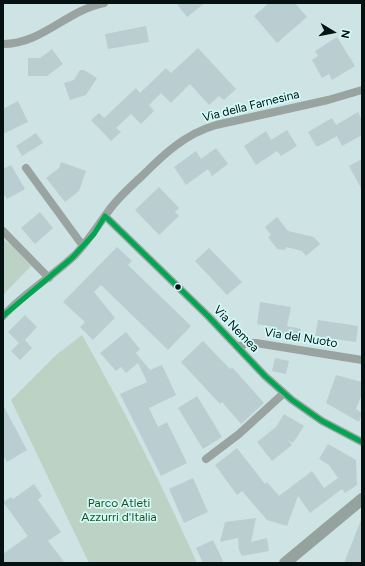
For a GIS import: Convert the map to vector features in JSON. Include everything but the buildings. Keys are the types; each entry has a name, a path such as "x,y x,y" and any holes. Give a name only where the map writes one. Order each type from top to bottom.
{"street":[{"path":"3,44 19,43 30,40 80,10 104,3"},
{"name":"Via della Farnesina","path":"49,278 94,234 105,216 133,184 179,142 198,131 328,100 362,90"},
{"path":"26,168 83,246"},
{"name":"Via Nemea","path":"105,216 238,347 265,376 284,393 322,420 362,442"},
{"path":"3,231 49,278 24,295 3,316"},
{"name":"Via del Nuoto","path":"238,347 247,343 256,343 362,360"},
{"path":"206,459 239,434 284,393"},
{"path":"285,563 362,499"}],"green space":[{"path":"3,239 31,266 3,295"},
{"name":"Parco Atleti Azzurri d'Italia","path":"82,335 142,448 197,563 89,563 11,400 56,355"}],"transit line":[{"path":"3,316 72,258 94,234 105,216 208,316 265,376 292,400 322,421 362,442"}]}
